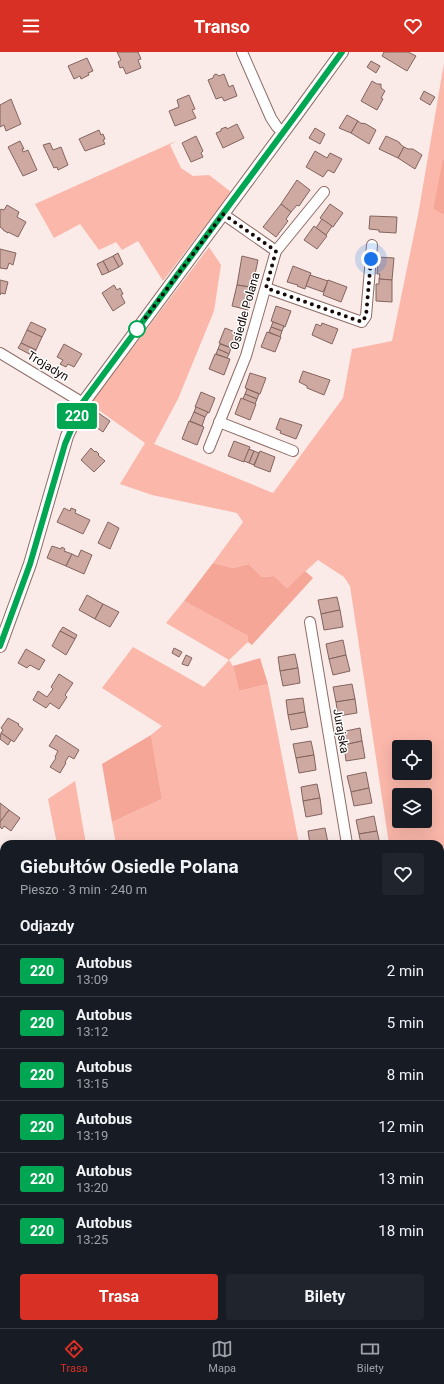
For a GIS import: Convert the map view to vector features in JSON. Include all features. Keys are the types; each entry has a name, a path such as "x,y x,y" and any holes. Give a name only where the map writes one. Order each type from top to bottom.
{"street":[{"path":"242,52 271,118 277,127 283,132"},
{"path":"0,646 30,564 66,440 83,402 342,52"},
{"name":"Osiedle Polana","path":"209,448 246,356 276,251 324,192"},
{"path":"223,214 276,251"},
{"path":"266,288 362,322 366,316 372,245"},
{"name":"Trojadyn","path":"0,353 83,402"},
{"path":"219,422 293,451"},
{"name":"Jurajska","path":"310,622 346,840"}],"shaded area":[{"path":"444,63 444,160 433,209 444,215 444,840 388,840 350,586 344,577 318,560 287,588 274,576 262,577 249,564 233,568 213,563 243,522 237,513 152,495 120,484 145,443 90,404 209,247 221,265 214,311 178,399 154,444 273,493 343,398 352,349 392,341 418,215"},
{"path":"176,141 170,145 181,168 193,176 209,175 231,192 163,281 138,241 122,250 116,242 99,250 80,224 54,238 35,204"},
{"path":"444,160 444,215 433,209"},
{"path":"213,563 233,568 249,564 262,577 274,576 287,588 305,571 313,578 252,645 248,642 248,636 184,601"},
{"path":"184,601 248,636 248,642 229,660 166,623"},
{"path":"133,647 204,687 229,660 233,666 239,691 268,684 298,840 115,840 112,822 162,799 151,735 162,726 102,688"},
{"path":"260,658 268,684 239,691 233,666"},
{"path":"151,735 162,799 112,822 102,764"},
{"path":"75,781 85,840 56,840 48,799"}],"building":[{"path":"117,52 138,52 141,59 138,60 141,68 126,74 123,67 120,68 118,62 121,60"},
{"path":"384,52 408,52 416,56 407,71 382,56"},
{"path":"87,58 93,71 81,79 80,76 74,79 68,66"},
{"path":"371,61 380,66 376,73 367,67"},
{"path":"216,74 219,76 224,74 229,87 233,85 237,96 224,101 222,97 216,99 208,80 213,78"},
{"path":"372,81 377,84 381,84 381,88 385,91 381,98 383,99 377,110 361,101"},
{"path":"424,91 435,97 430,105 420,99"},
{"path":"189,95 195,109 192,110 196,118 175,126 169,111 179,107 177,100"},
{"path":"11,99 21,124 6,131 4,125 0,127 0,105"},
{"path":"347,115 358,121 351,133 339,128"},
{"path":"358,121 376,130 369,144 351,133"},
{"path":"237,124 244,138 223,148 216,133 221,131 221,129 226,127 227,129"},
{"path":"315,128 325,134 320,144 309,138"},
{"path":"99,130 101,135 103,134 105,144 85,151 79,139"},
{"path":"196,136 203,151 201,153 203,157 191,162 182,143"},
{"path":"386,136 397,141 404,147 398,158 379,149"},
{"path":"20,141 24,149 22,149 23,152 28,150 37,170 23,176 8,147"},
{"path":"50,143 53,150 61,147 68,165 58,170 57,167 54,168 43,145"},
{"path":"404,147 413,149 422,155 415,169 398,158"},
{"path":"315,151 327,158 330,153 342,159 334,173 328,170 323,177 306,167"},
{"path":"297,180 310,190 299,206 297,205 291,212 281,204"},
{"path":"281,204 291,212 286,219 288,221 276,237 263,227"},
{"path":"330,204 343,213 333,227 320,218"},
{"path":"7,205 19,212 17,217 26,222 18,237 8,233 0,227 0,211 1,209 4,210"},
{"path":"370,216 397,217 396,233 379,232 379,230 369,229"},
{"path":"322,219 332,226 326,235 316,228"},
{"path":"314,226 327,236 317,249 304,240"},
{"path":"0,249 16,253 13,265 9,263 7,269 0,268"},
{"path":"118,253 123,264 119,267 113,256"},
{"path":"113,256 119,267 109,272 103,261"},
{"path":"242,256 258,260 254,279 252,278 250,287 237,285"},
{"path":"378,257 394,258 392,280 379,279 380,274 377,274"},
{"path":"103,261 109,272 102,275 97,264"},
{"path":"293,266 311,273 305,289 287,282"},
{"path":"310,275 328,281 323,292 306,286"},
{"path":"379,279 392,280 392,302 376,301 376,284 379,284"},
{"path":"0,280 8,282 5,294 1,293 0,295"},
{"path":"328,280 347,287 341,302 323,295"},
{"path":"114,285 117,290 120,288 123,294 121,295 125,303 113,311 102,293"},
{"path":"237,285 250,287 249,292 251,293 248,310 232,306"},
{"path":"276,306 291,311 285,327 271,321"},
{"path":"31,322 46,329 42,337 27,330"},
{"path":"273,322 284,326 282,331 271,327"},
{"path":"322,323 338,329 332,344 312,335 316,324 321,326"},
{"path":"271,327 282,331 280,337 269,332"},
{"path":"225,328 240,334 234,349 219,343"},
{"path":"27,330 42,337 36,350 21,343"},
{"path":"267,332 281,337 275,352 261,347"},
{"path":"21,343 36,350 33,356 18,348"},
{"path":"64,344 82,354 74,367 68,364 66,367 60,364 63,360 57,357"},
{"path":"220,344 231,348 229,354 218,349"},
{"path":"218,349 229,354 227,358 216,354"},
{"path":"215,354 230,359 224,375 209,369"},
{"path":"303,371 330,380 324,395 307,388 307,386 299,382"},
{"path":"250,373 266,378 260,394 245,388"},
{"path":"247,389 259,394 257,399 245,394"},
{"path":"201,392 215,398 209,413 195,407"},
{"path":"245,394 257,399 255,404 243,399"},
{"path":"241,398 256,404 250,420 235,414"},
{"path":"196,407 208,412 205,417 194,412"},
{"path":"97,412 110,421 103,432 90,423"},
{"path":"194,412 205,417 202,426 190,421"},
{"path":"280,418 302,425 296,439 280,433 281,431 276,429"},
{"path":"189,421 204,427 197,445 182,439"},
{"path":"234,441 250,447 244,462 228,456"},
{"path":"91,448 95,452 96,451 105,461 94,472 81,460"},
{"path":"249,449 254,451 249,463 244,461"},
{"path":"254,451 259,453 254,465 249,463"},
{"path":"260,451 275,457 270,472 254,466"},
{"path":"64,508 70,511 71,508 76,510 75,513 90,520 83,534 57,522"},
{"path":"108,522 119,528 110,549 98,543"},
{"path":"52,546 61,549 62,547 65,549 64,551 72,554 66,566 47,558"},
{"path":"81,550 92,555 84,574 66,566 72,554 78,557"},
{"path":"87,595 103,604 95,619 79,610"},
{"path":"337,597 340,610 321,614 318,600"},
{"path":"103,604 119,612 110,627 95,619"},
{"path":"340,610 343,627 324,630 321,614"},
{"path":"63,627 77,635 75,639 60,631"},
{"path":"60,631 75,639 66,655 52,646"},
{"path":"343,640 346,655 329,659 326,644"},
{"path":"174,648 182,652 179,657 172,653"},
{"path":"26,649 45,660 39,670 30,665 27,668 18,663"},
{"path":"295,654 298,668 280,671 278,657"},
{"path":"186,655 192,658 188,666 182,664"},
{"path":"346,655 350,671 333,675 329,659"},
{"path":"298,668 300,683 283,686 280,671"},
{"path":"59,674 73,683 65,695 67,697 59,709 50,703 46,708 33,700 38,691 47,697 53,689 51,687"},
{"path":"352,684 355,699 336,702 333,687"},
{"path":"303,698 305,712 288,715 286,700"},
{"path":"355,699 357,713 338,716 336,702"},
{"path":"305,712 308,727 291,730 288,715"},
{"path":"8,718 19,724 18,725 23,729 14,742 1,733 3,730 1,728"},
{"path":"360,728 362,741 344,745 341,732"},
{"path":"1,733 11,740 8,745 0,739"},
{"path":"56,735 79,750 74,759 69,756 60,773 50,767 56,758 55,757 58,751 49,746"},
{"path":"311,741 314,755 296,758 293,744"},
{"path":"362,741 365,758 346,761 344,745"},
{"path":"314,755 316,770 299,773 296,758"},
{"path":"366,772 369,788 351,792 347,776"},
{"path":"317,784 320,798 303,801 301,787"},
{"path":"369,788 372,803 354,806 351,792"},
{"path":"320,798 322,814 306,817 303,801"},
{"path":"0,803 9,810 0,822"},
{"path":"9,810 20,818 11,831 4,826 2,829 0,827 0,822"},
{"path":"374,816 377,831 359,834 356,820"},
{"path":"325,828 327,840 309,840 308,831"},
{"path":"377,831 379,840 360,840 359,834"}],"bus line":[{"name":"220","path":"0,646 30,564 65,444 83,402 342,52"}],"route":[{"path":"137,329 223,214 276,251 266,288 362,322 366,316 371,259"}]}
